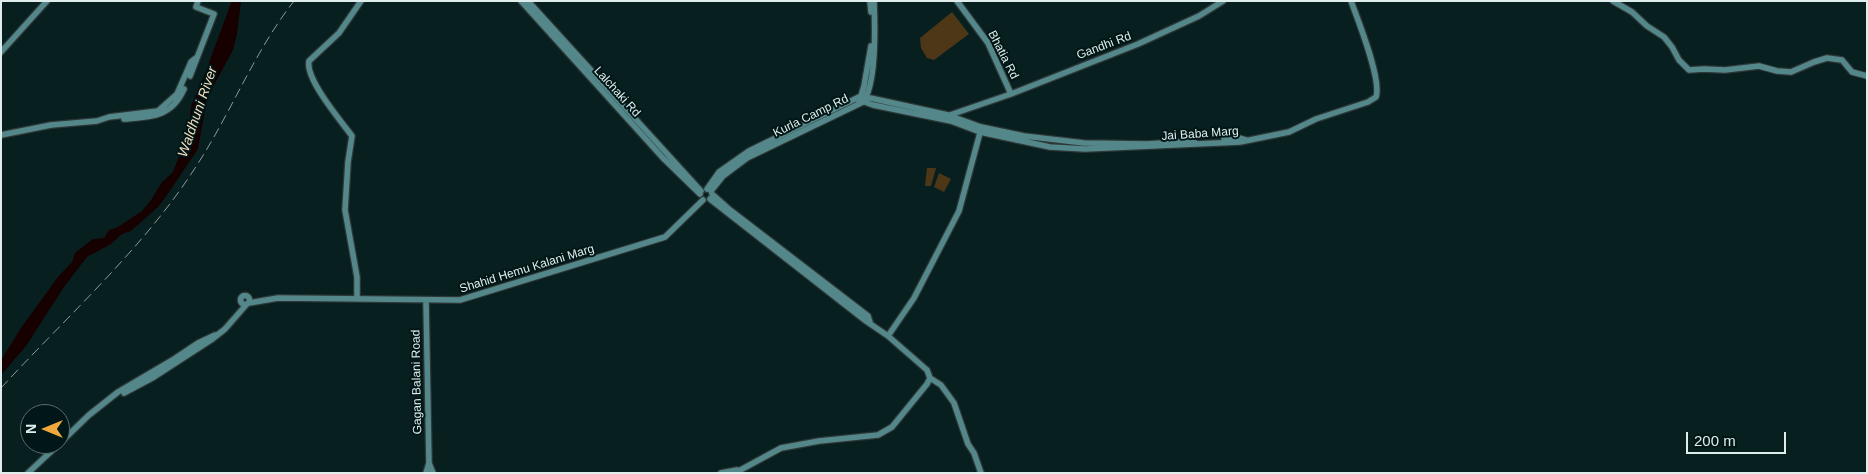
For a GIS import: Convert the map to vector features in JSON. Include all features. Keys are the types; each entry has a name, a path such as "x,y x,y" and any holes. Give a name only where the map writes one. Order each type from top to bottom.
{"street":[{"path":"1,52 47,1"},
{"path":"1,135 51,125 105,119 158,110 177,94 191,62 196,58 214,14 196,7 198,1"},
{"path":"357,299 357,277 345,210 348,162 352,136 315,84 308,67 309,61 339,33 361,1"},
{"name":"Lalchaki Rd","path":"521,1 620,106 707,193 758,235 838,295 927,370 930,378 941,385 954,402 968,444 981,473"},
{"name":"Lalchaki Rd","path":"528,1 595,79"},
{"name":"Kurla Camp Rd","path":"861,99 872,43 870,1"},
{"name":"Kurla Camp Rd","path":"861,99 876,39 874,1"},
{"name":"Bhatia Rd","path":"957,1 988,43 1011,94"},
{"name":"Gandhi Rd","path":"947,118 1118,52 1199,16 1223,1"},
{"name":"Jai Baba Marg","path":"861,99 947,118 981,129 1084,143 1154,144 1246,140 1273,136 1289,132 1316,119 1368,102 1374,98 1375,87 1371,68 1349,1"},
{"path":"1613,1 1632,12 1647,26 1664,37 1684,67 1689,70 1725,70 1759,66 1777,71 1791,72 1827,58 1842,60 1852,72 1867,76"},
{"name":"Kurla Camp Rd","path":"707,193 719,172 749,151 861,99"},
{"path":"888,336 914,298 959,211 981,129"},
{"name":"Shahid Hemu Kalani Marg","path":"70,433 89,415 115,396 119,396 154,377 211,340 225,329 248,304 278,298 460,300 665,237 703,200 707,193"},
{"name":"Gagan Balani Road","path":"426,300 429,463 426,473"},
{"path":"735,473 781,448 819,441 878,435 892,427 930,378"},
{"name":"Shahid Hemu Kalani Marg","path":"28,473 48,454"},
{"name":"Gagan Balani Road","path":"429,463 433,473"},
{"path":"721,473 742,469"}],"shaded area":[{"path":"952,12 969,34 934,60 927,58 921,48 920,38"},
{"path":"927,168 936,168 931,186 925,186"},
{"path":"939,173 951,179 944,192 934,187"}],"water":[{"path":"233,1 241,1 237,34 233,50 207,98 198,149 158,207 131,231 122,234 111,244 87,257 64,287 26,346 1,375 1,360 21,328 58,277 72,262 75,253 93,239 104,238 109,230 118,227 142,211 162,182 173,172 189,130 191,106 211,60 219,50 226,34"}],"waterway":[{"name":"Waldhuni River","path":"212,63 235,1"}],"railway":[{"path":"1,388 130,253 176,195 210,145 255,61 294,1"}]}
